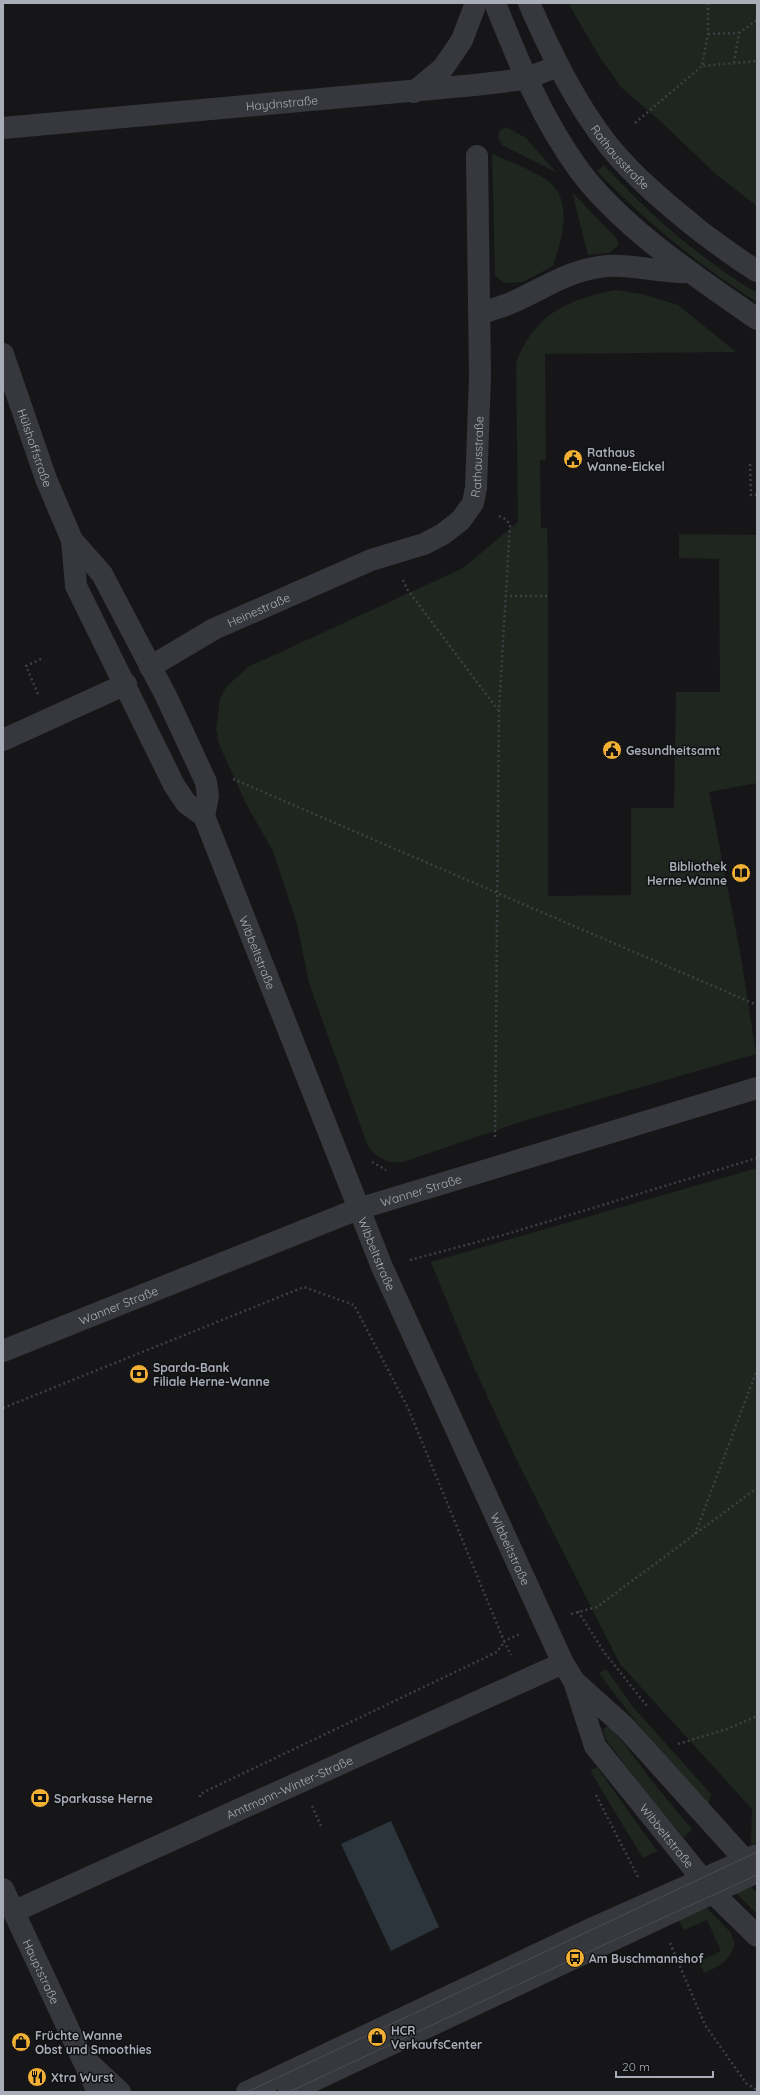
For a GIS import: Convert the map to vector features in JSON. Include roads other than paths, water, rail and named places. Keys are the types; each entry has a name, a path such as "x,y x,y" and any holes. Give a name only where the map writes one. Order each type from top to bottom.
{"street":[{"path":"414,92 443,68 462,40 476,3"},
{"path":"495,3 525,78 549,122 580,170 614,208 643,235 688,272 757,319"},
{"name":"Rathausstraße","path":"529,3 558,66 581,105 609,146 667,205 742,262 757,271"},
{"name":"Haydnstraße","path":"3,128 414,92 525,78 558,66"},
{"name":"Rathausstraße","path":"381,557 424,544 442,534 461,520 473,502 476,488 480,376 476,156"},
{"path":"479,314 512,302 557,279 588,269 608,266 667,272 688,272"},
{"name":"Hülshoffstraße","path":"3,354 46,479 72,540 76,586 126,684"},
{"name":"Hülshoffstraße","path":"72,540 102,574 150,667"},
{"name":"Heinestraße","path":"150,667 214,628 381,557"},
{"path":"3,740 126,684 174,785 186,803 204,816 208,796 206,782 150,667"},
{"name":"Wibbeltstraße","path":"204,816 382,1267 563,1663 574,1681 595,1746 709,1886 757,1936"},
{"name":"Wanner Straße","path":"3,1351 358,1209 757,1088"},
{"name":"Amtmann-Winter-Straße","path":"15,1911 563,1663"},
{"name":"Wibbeltstraße","path":"574,1681 625,1727 754,1867"},
{"path":"247,2092 593,1928 709,1886 754,1867"},
{"path":"289,2092 658,1918 709,1886"},
{"name":"Hauptstraße","path":"3,1889 15,1911 98,2092"},
{"name":"Hauptstraße","path":"80,2055 120,2092"}],"tram line":[{"path":"247,2092 757,1852"},
{"path":"289,2092 575,1958 757,1875"}],"place":[{"name":"Rathaus Wanne-Eickel","path":"573,459"},
{"name":"Gesundheitsamt","path":"612,750"},
{"name":"Bibliothek Herne-Wanne","path":"741,873"},
{"name":"Sparda-Bank Filiale Herne-Wanne","path":"139,1374"},
{"name":"Sparkasse Herne","path":"40,1798"},
{"name":"Am Buschmannshof","path":"575,1958"},
{"name":"HCR VerkaufsCenter","path":"377,2037"},
{"name":"Früchte Wanne Obst und Smoothies","path":"21,2042"},
{"name":"Xtra Wurst","path":"37,2077"}]}
